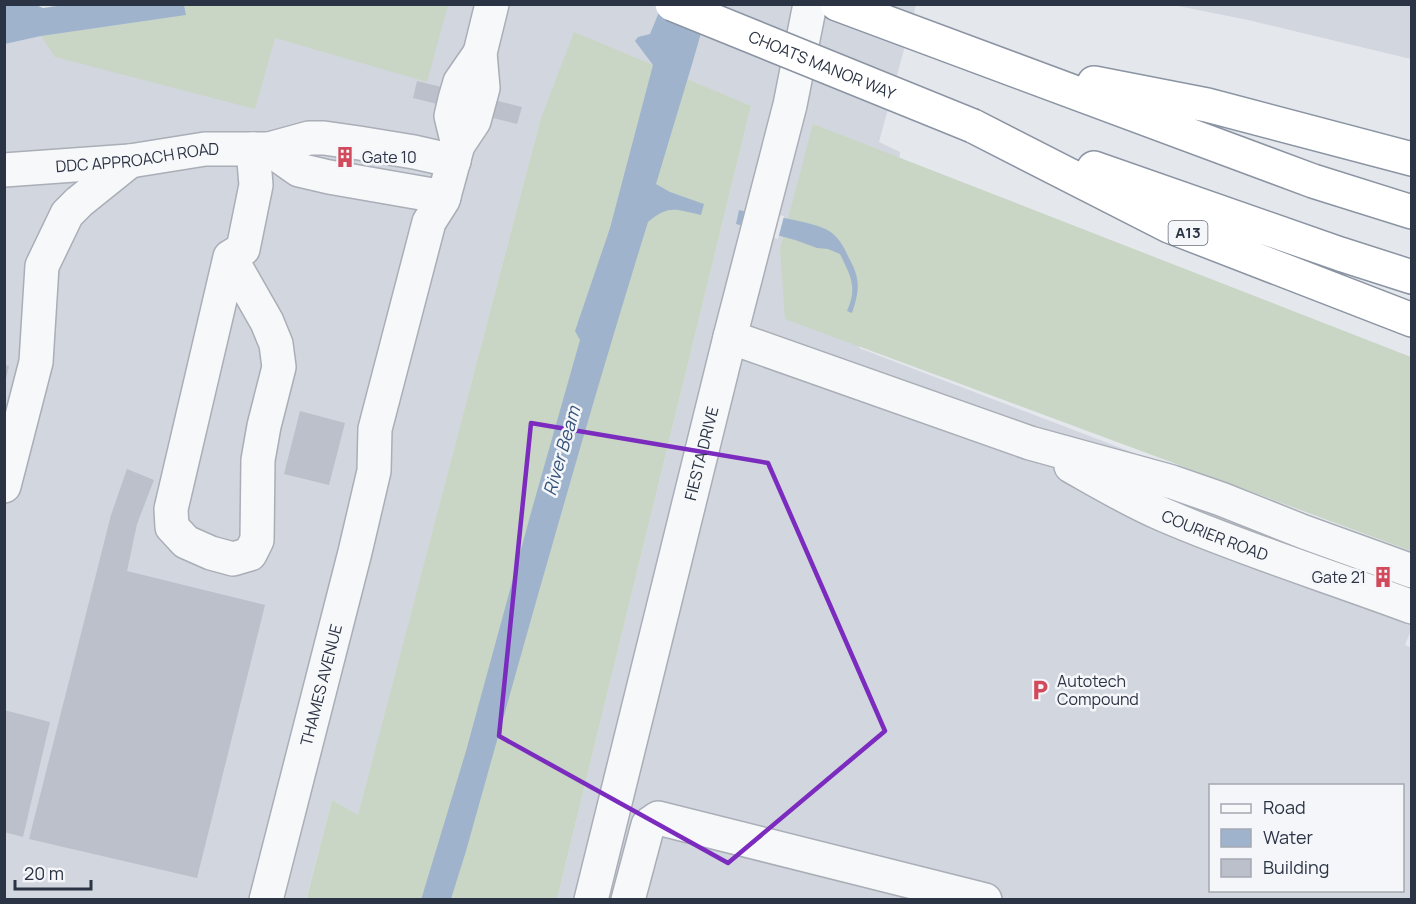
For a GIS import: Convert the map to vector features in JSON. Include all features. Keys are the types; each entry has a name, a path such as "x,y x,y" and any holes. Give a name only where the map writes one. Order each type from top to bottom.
{"highway":[{"name":"CHOATS MANOR WAY","path":"672,4 973,126"},
{"path":"837,4 1313,181 1412,212"},
{"path":"995,64 1207,105 1412,159"},
{"name":"A13","path":"973,126 1412,277"},
{"name":"A13","path":"973,126 1169,226 1412,320"}],"street":[{"name":"THAMES AVENUE","path":"266,900 374,471 394,435 446,226 443,199 456,153 451,116 455,99 460,82 480,53 492,4"},
{"name":"FIESTA DRIVE","path":"591,900 730,337 790,105 810,4"},
{"name":"DDC APPROACH ROAD","path":"4,170 130,161 205,149 261,149 309,138 324,138 414,152 456,153"},
{"path":"230,257 267,322 276,344 279,367 258,460 257,540 250,554 233,559 211,554 186,542 172,527 171,509 230,257 243,249 261,149 299,170 443,199"},
{"path":"4,486 36,362 42,266 68,214 130,161"},
{"name":"COURIER ROAD","path":"730,337 1030,443 1105,473 1162,514 1235,544 1412,607"},
{"path":"1105,473 1281,540 1349,584"},
{"name":"COURIER ROAD","path":"1105,473 1172,482 1412,571"},
{"path":"1281,540 1358,551"},
{"path":"628,900 648,825 658,819 985,900"}],"highlighted area":[{"path":"531,423 768,463 885,731 728,863 499,736"}],"shaded area":[{"path":"52,4 916,5 879,142 900,152 891,242 859,348 1411,559 1411,630 1405,645 1412,648 1411,899 557,899 751,106 540,121 358,816 332,800 306,899 5,899 4,44 41,36"},
{"path":"1173,5 1411,5 1411,59 1248,20"}],"green space":[{"path":"184,5 448,5 427,82 275,38 255,109 55,57 41,36 185,15"},
{"path":"574,32 751,106 557,899 306,900 332,800 358,815 540,121"},
{"path":"813,124 1411,357 1411,551 785,319 780,249"}],"water":[{"path":"72,4 184,5 186,15 41,36 5,44 5,5 36,5 43,8"},
{"name":"River Beam","path":"662,5 709,5 656,184 670,192 704,204 701,215 673,210 662,213 648,222 577,457 451,899 421,900 466,751 580,340 575,331 610,228 653,65 635,41 638,37 650,34"},
{"path":"739,210 815,225 832,233 840,242 854,267 857,292 852,313 847,311 852,295 851,281 840,254 736,224"}],"pier":[{"path":"779,215 784,216 778,239 772,237"}],"building":[{"path":"417,81 522,107 517,124 413,98"},
{"name":"Gate 10","path":"337,150 356,154 354,164 335,161"},
{"path":"4,365 9,366 5,383 4,382"},
{"path":"300,411 345,423 329,485 284,474"},
{"path":"127,469 154,480 137,524 127,571 265,605 197,878 29,839 111,515"},
{"path":"4,710 50,722 23,837 4,832"}],"place":[{"name":"Gate 10","path":"345,157"},
{"name":"Gate 21","path":"1383,577"},
{"name":"Autotech Compound","path":"1040,690"}]}
